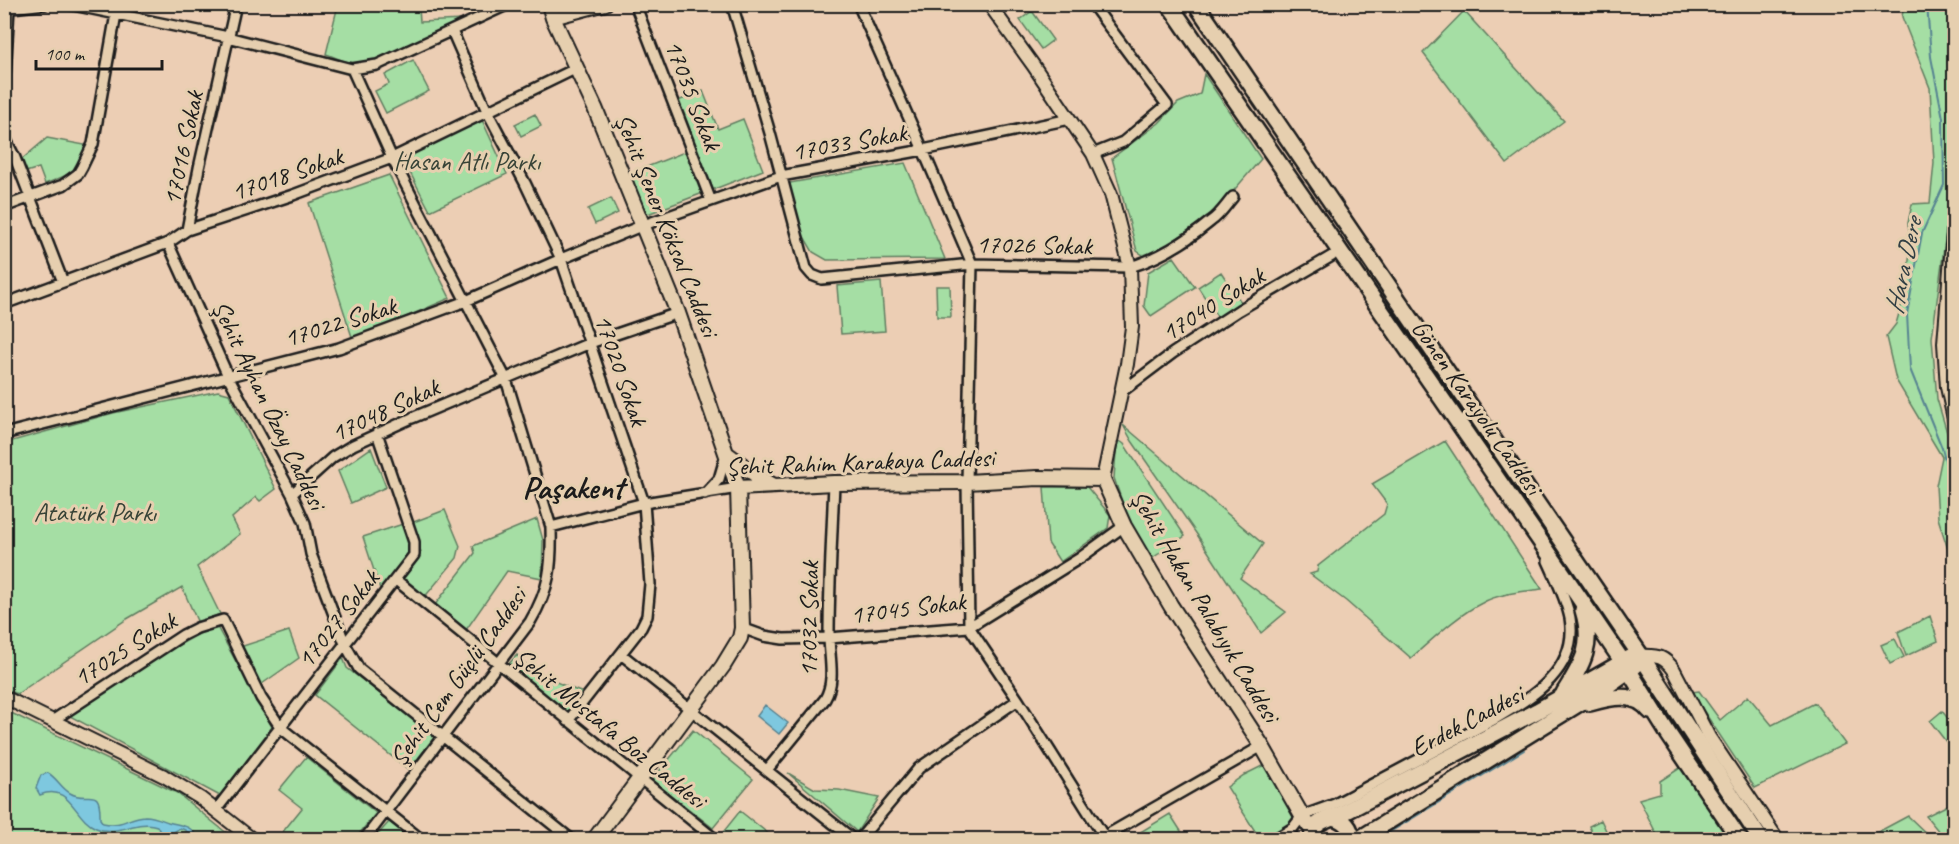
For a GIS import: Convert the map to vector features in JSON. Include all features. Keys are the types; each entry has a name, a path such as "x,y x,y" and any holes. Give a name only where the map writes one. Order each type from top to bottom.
{"highway":[{"path":"1159,4 1213,82 1244,112"},
{"name":"Gönen Karayolu Caddesi","path":"1169,4 1538,537 1740,840"},
{"name":"Gönen Karayolu Caddesi","path":"1196,4 1641,656 1761,840"},
{"path":"1566,703 1586,653 1587,624 1574,591"},
{"name":"Erdek Caddesi","path":"1358,840 1626,666 1631,657 1641,656"},
{"path":"1566,703 1609,697 1637,700 1646,706 1669,735"},
{"name":"Erdek Caddesi","path":"1313,828 1469,748 1566,703"},
{"path":"1313,828 1344,822 1352,832 1352,840"}],"main road":[{"name":"Şehit Şener Köksal Caddesi","path":"540,4 551,11 577,68 678,313 738,488 741,638 594,840"},
{"path":"726,453 774,486"},
{"name":"Şehit Rahim Karakaya Caddesi","path":"738,488 834,483 967,482 1038,478 1103,479"},
{"name":"Şehit Hakan Palabıyık Caddesi","path":"1103,479 1124,526 1171,606 1313,828"}],"street":[{"path":"4,92 7,9 45,4"},
{"path":"68,4 228,38 352,69 376,65 508,4"},
{"name":"17016 Sokak","path":"188,230 199,168 236,4"},
{"path":"551,11 606,4"},
{"name":"17035 Sokak","path":"635,4 711,201"},
{"path":"732,4 781,176"},
{"path":"858,4 972,264 967,482 969,627 1018,700 1103,838 1262,746"},
{"name":"Şehit Hakan Palabıyık Caddesi","path":"989,4 1093,154 1111,194 1130,267 1132,327 1127,364 1103,479"},
{"path":"1092,4 1167,105 1123,142 1093,154"},
{"path":"4,207 63,185 72,179 82,167 93,144 117,14"},
{"name":"17020 Sokak","path":"452,31 487,111 561,258 644,503 650,584 647,616 621,654 568,721"},
{"name":"17018 Sokak","path":"4,304 168,243 188,230 293,195 392,158 577,68"},
{"name":"Şehit Cem Güçlü Caddesi","path":"352,69 392,158 506,379 551,527 550,571 548,586 541,604 530,622 364,840"},
{"name":"17033 Sokak","path":"641,226 781,176 1070,120"},
{"path":"4,136 15,158 63,282"},
{"name":"17026 Sokak","path":"781,176 806,268 812,275 822,279 972,264 1130,267 1166,252 1213,220 1233,197"},
{"path":"1954,220 1944,343 1947,387 1954,419"},
{"name":"17022 Sokak","path":"4,434 339,348 466,301 561,258 641,226"},
{"name":"Şehit Ayhan Özay Caddesi","path":"168,243 228,376 292,494 305,523 311,554 345,644 358,669 572,840"},
{"name":"17040 Sokak","path":"1120,393 1173,353 1239,310 1332,256"},
{"path":"506,379 590,343 678,313"},
{"name":"17048 Sokak","path":"292,494 333,457 353,445 506,379"},
{"name":"17027 Sokak","path":"216,810 412,560 415,546 377,434"},
{"path":"705,494 719,479 726,453"},
{"name":"17032 Sokak","path":"767,770 828,694 831,678 829,638 834,483"},
{"name":"Şehit Rahim Karakaya Caddesi","path":"551,527 644,503 738,488"},
{"name":"17045 Sokak","path":"742,628 764,636 783,639 829,638 969,627 1080,558 1124,526"},
{"path":"1274,840 1293,828 1313,828 1335,804 1495,719 1516,706 1554,676 1568,653 1571,636 1570,619 1566,603 1538,537"},
{"path":"1561,571 1616,646 1624,653 1641,656 1649,654 1662,657 1668,662 1709,737 1778,840"},
{"name":"Şehit Mustafa Boz Caddesi","path":"396,580 716,840"},
{"name":"17025 Sokak","path":"52,721 183,635 223,620 261,698 281,728"},
{"path":"621,654 854,840"},
{"path":"4,697 164,776 216,810 253,840"},
{"path":"859,840 919,768 1018,700"},
{"path":"281,728 422,840"}],"green space":[{"path":"338,5 419,7 420,22 462,20 463,23 394,55 365,63 353,63 326,54"},
{"path":"1904,5 1954,5 1954,172 1932,338 1937,399 1954,456 1954,568 1938,518 1936,486 1942,457 1896,380 1886,337 1896,324 1904,296 1911,246 1908,223 1912,204 1930,203 1934,163 1930,88 1902,17"},
{"path":"1032,11 1053,40 1041,49 1020,20"},
{"path":"1464,11 1564,121 1507,164 1423,53"},
{"path":"413,60 429,91 386,113 375,91 389,84 385,75"},
{"path":"1204,74 1261,159 1216,211 1157,252 1146,257 1137,251 1112,158 1159,123 1178,103 1200,94"},
{"path":"703,91 718,129 743,119 763,170 712,190 678,101"},
{"path":"535,114 541,126 521,136 515,124"},
{"name":"Hasan Atlı Parkı","path":"482,120 507,174 430,211 403,159"},
{"path":"47,138 90,146 77,168 45,184 39,168 26,172 20,161"},
{"path":"687,151 703,193 645,215 629,174"},
{"path":"905,163 945,259 827,260 813,252 803,235 784,184"},
{"path":"389,175 450,298 353,340 309,203"},
{"path":"611,198 618,213 595,224 588,209"},
{"path":"1174,257 1195,287 1151,316 1144,306 1148,272"},
{"path":"1221,272 1241,302 1218,318 1198,287"},
{"path":"881,282 885,331 841,334 837,286"},
{"path":"936,286 950,286 951,317 937,317"},
{"name":"Atatürk Parkı","path":"218,391 229,394 276,489 260,501 256,497 232,518 240,534 197,567 220,614 198,623 182,587 127,619 17,694 5,689 5,443 113,413"},
{"path":"1123,425 1263,544 1240,578 1286,612 1261,633 1198,536 1132,441"},
{"path":"1117,439 1124,444 1185,536 1151,559 1128,519 1114,478"},
{"path":"1445,441 1542,589 1504,595 1472,608 1411,658 1346,601 1310,574 1317,572 1318,566 1384,514 1387,504 1372,484"},
{"path":"371,448 386,487 351,503 338,471"},
{"path":"1044,487 1087,487 1110,515 1108,528 1060,562 1048,543"},
{"path":"445,510 460,546 457,558 423,599 402,580 421,552 411,523"},
{"path":"537,519 543,540 542,578 507,571 466,630 434,606 475,553 473,546"},
{"path":"403,524 409,543 408,558 381,592 363,537"},
{"path":"1930,616 1938,641 1906,656 1898,632"},
{"path":"217,627 272,727 220,796 68,715 159,656 206,630"},
{"path":"289,631 299,658 259,686 240,647"},
{"path":"1895,639 1904,657 1890,664 1881,645"},
{"path":"517,655 539,674 583,693 567,716 507,666"},
{"path":"343,658 347,668 435,736 409,770 315,695"},
{"path":"1699,691 1720,720 1748,696 1772,725 1815,703 1845,744 1755,788 1691,692"},
{"path":"5,710 177,793 234,839 5,840"},
{"path":"1942,711 1954,726 1954,752 1930,721"},
{"path":"693,730 753,779 713,828 652,780"},
{"path":"306,757 376,813 355,839 277,839 302,808 279,790"},
{"path":"1262,766 1268,767 1300,815 1283,832 1267,839 1260,839 1227,787"},
{"path":"1683,766 1734,839 1659,839 1639,799 1660,793 1660,781"},
{"path":"788,773 815,789 839,790 879,798 857,832"},
{"path":"1954,802 1954,839 1945,839 1926,816"},
{"path":"740,811 775,839 724,839 720,836"},
{"path":"1170,814 1186,839 1129,839"},
{"path":"1908,816 1932,839 1865,839"},
{"path":"1601,820 1610,839 1595,839 1589,826"},
{"path":"389,822 411,839 374,839"}],"water":[{"path":"765,705 788,723 779,734 757,716"},
{"path":"48,773 70,793 76,796 96,798 100,808 100,819 103,823 116,824 139,817 151,817 186,826 198,839 188,839 188,833 180,828 174,832 174,839 164,839 157,826 149,824 111,831 96,828 82,817 66,798 59,794 40,795 36,788 41,775"}],"waterway":[{"name":"Hara Dere","path":"1927,4 1931,57 1943,118 1944,185 1922,233 1907,314 1910,369 1942,448 1954,495"},
{"path":"1377,840 1524,750"}],"district":[{"name":"Paşakent","path":"573,487"}]}
